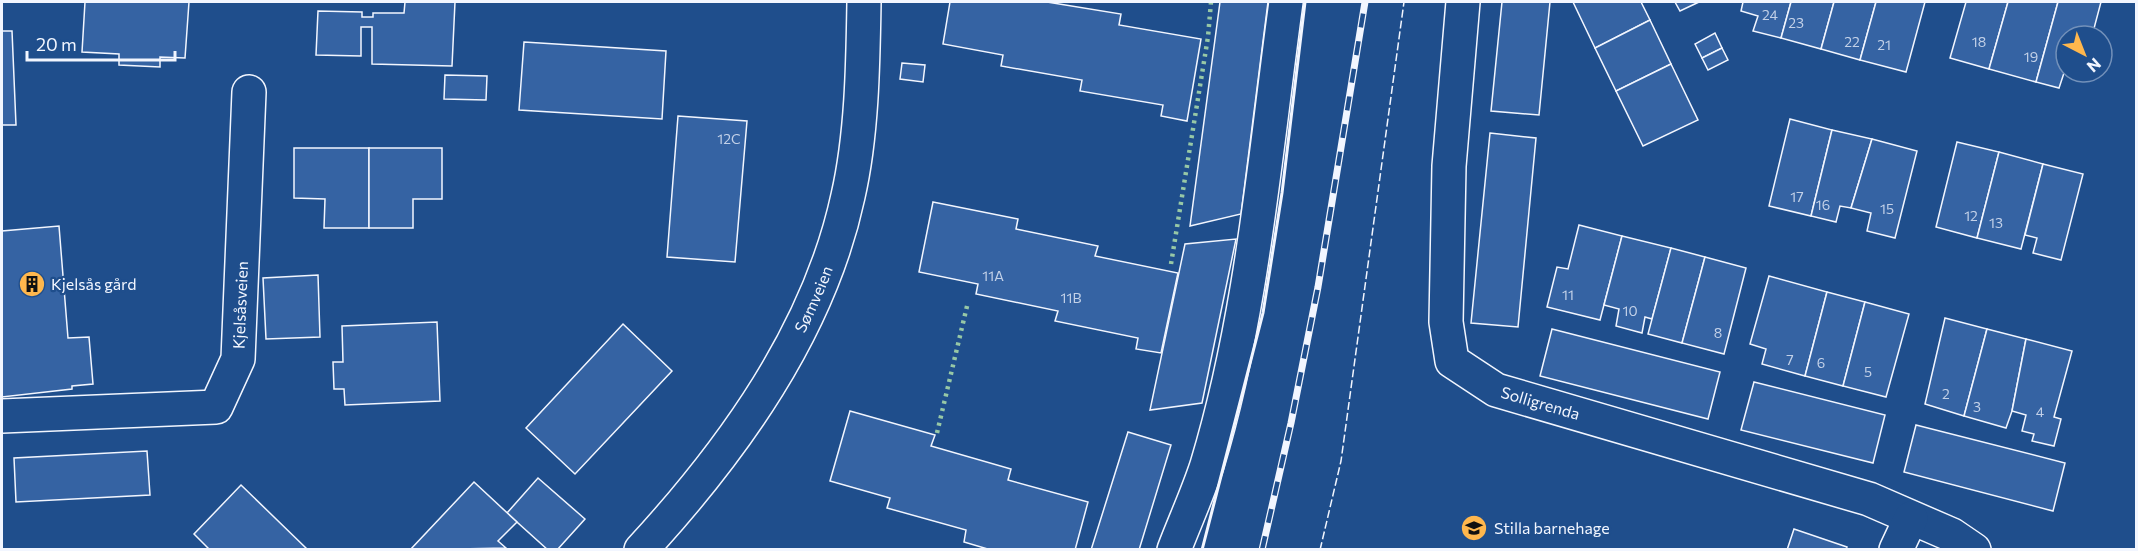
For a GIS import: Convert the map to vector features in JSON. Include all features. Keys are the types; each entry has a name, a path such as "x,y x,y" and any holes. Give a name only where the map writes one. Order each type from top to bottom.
{"street":[{"name":"Sømveien","path":"641,549 690,497 731,443 807,314 832,257 849,195 863,80 864,2"},
{"path":"1174,549 1207,466 1226,393 1246,288 1286,2"},
{"name":"Solligrenda","path":"1463,2 1449,166 1446,322 1452,362 1496,390 1869,499 1952,535 1974,549"},
{"name":"Kjelsåsveien","path":"2,416 216,407 238,359 249,92"},
{"path":"1896,549 1911,518"}],"building":[{"path":"85,2 189,2 185,58 160,57 160,67 119,65 119,54 82,52"},
{"path":"405,2 455,2 452,66 372,64 372,27 361,27 361,56 316,55 318,11 362,12 362,17 373,17 373,13 404,13"},
{"path":"950,2 1047,2 1121,14 1119,25 1201,39 1187,121 1161,116 1163,105 1080,91 1082,80 1001,66 1003,55 943,44"},
{"path":"1220,2 1268,2 1241,214 1190,226"},
{"path":"1502,2 1550,2 1539,115 1491,111"},
{"path":"1573,2 1641,2 1650,20 1595,48"},
{"path":"1675,2 1699,2 1680,11"},
{"path":"1743,2 1791,2 1781,38 1753,31 1758,16 1741,11"},
{"path":"1791,2 1834,2 1821,49 1781,38"},
{"path":"1834,2 1876,2 1860,60 1821,49"},
{"path":"1876,2 1925,2 1906,72 1860,60"},
{"path":"1966,2 2008,2 1989,69 1950,58"},
{"path":"2008,2 2058,2 2036,82 1989,69"},
{"path":"2058,2 2101,2 2095,24 2054,24 2054,84 2060,84 2059,88 2036,82"},
{"path":"1650,20 1671,64 1616,91 1595,48"},
{"path":"2,31 12,31 16,125 2,125"},
{"path":"1715,33 1722,48 1702,58 1695,44"},
{"path":"524,42 666,51 662,119 519,110"},
{"path":"1722,48 1728,60 1708,70 1702,58"},
{"path":"902,63 925,65 923,82 900,79"},
{"path":"1671,64 1698,120 1643,146 1616,91"},
{"path":"445,75 487,76 486,100 444,99"},
{"path":"678,116 747,121 735,262 667,257"},
{"path":"1790,119 1832,130 1811,216 1769,206"},
{"path":"1832,130 1872,139 1851,208 1840,206 1836,222 1811,216"},
{"path":"1490,133 1536,138 1518,327 1471,323"},
{"path":"1872,139 1917,151 1895,238 1867,231 1871,213 1851,208"},
{"path":"1957,142 1999,152 1977,238 1936,227"},
{"path":"294,148 369,148 369,228 324,228 325,199 294,198"},
{"path":"369,148 442,148 442,199 413,199 413,228 369,228"},
{"path":"1999,152 2043,164 2021,249 1977,238"},
{"path":"2043,164 2083,174 2061,260 2033,253 2037,238 2025,235"},
{"path":"933,202 1018,219 1016,229 1098,246 1095,256 1178,273 1161,353 1136,349 1138,338 1055,321 1058,311 976,294 978,284 919,272"},
{"path":"1579,225 1622,236 1600,320 1547,307 1557,267 1568,269"},
{"name":"Kjelsås gård","path":"59,226 68,338 89,337 93,384 72,386 72,389 2,397 2,231"},
{"path":"1622,236 1671,248 1652,319 1645,317 1642,333 1616,326 1619,309 1604,305"},
{"path":"1236,239 1202,403 1150,410 1185,244"},
{"path":"1671,248 1705,257 1682,343 1648,334"},
{"path":"1705,257 1746,268 1724,354 1682,343"},
{"path":"318,275 320,337 266,339 263,278"},
{"path":"1769,276 1827,292 1805,376 1762,364 1766,349 1750,344"},
{"path":"1827,292 1865,302 1843,386 1805,376"},
{"path":"1865,302 1909,314 1886,397 1843,386"},
{"path":"1945,318 1987,329 1964,416 1925,404"},
{"path":"437,322 440,401 345,405 344,389 334,389 333,362 343,362 342,326"},
{"path":"623,324 672,371 575,474 526,428"},
{"path":"1552,329 1720,372 1708,419 1540,376"},
{"path":"1987,329 2026,339 2012,411 2006,428 1964,416"},
{"path":"2026,339 2072,351 2054,417 2061,419 2054,446 2032,441 2034,434 2022,431 2026,415 2012,411"},
{"path":"1754,382 1885,415 1873,463 1741,430"},
{"path":"850,411 935,435 931,446 1011,469 1008,480 1088,502 1075,550 991,550 964,542 966,530 887,508 890,498 830,481"},
{"path":"1916,425 2065,463 2053,511 1904,472"},
{"path":"1128,432 1171,445 1139,550 1091,550"},
{"path":"147,451 150,495 16,502 14,458"},
{"path":"538,478 585,519 557,550 548,550 507,513"},
{"path":"474,482 517,522 498,541 506,548 410,550"},
{"path":"241,485 308,550 210,550 194,534"},
{"path":"1794,529 1847,547 1846,550 1787,550"}],"railway":[{"path":"1262,550 1291,423 1318,287 1365,2"}],"hedge":[{"path":"1171,264 1208,37 1211,2"},
{"path":"937,433 968,302"}],"fence":[{"path":"1320,550 1341,461 1404,2"}],"wall":[{"path":"1202,550 1263,313 1282,193 1305,2"}],"place":[{"name":"Kjelsås gård","path":"32,284"},
{"name":"Stilla barnehage","path":"1474,528"}]}
